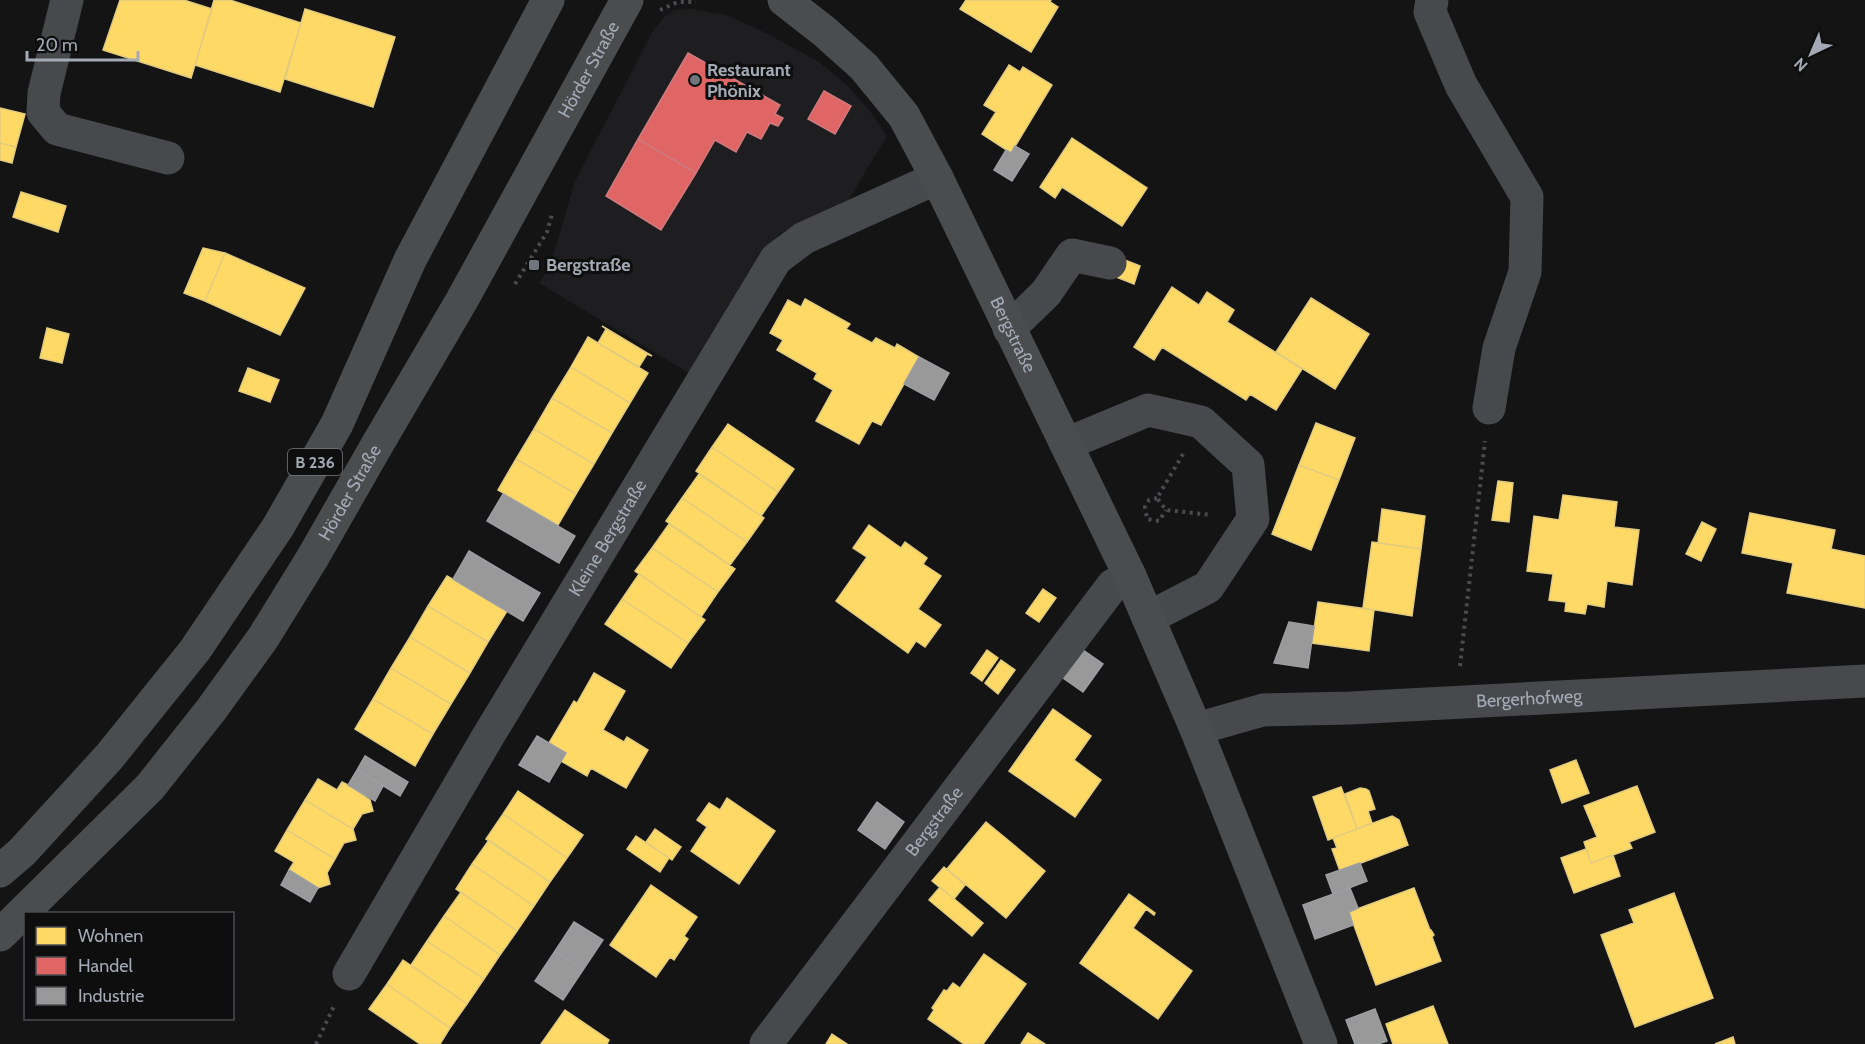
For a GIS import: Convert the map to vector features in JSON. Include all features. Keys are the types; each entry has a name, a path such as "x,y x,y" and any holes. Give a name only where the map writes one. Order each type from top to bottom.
{"main road":[{"name":"B 236","path":"0,872 22,852 116,748 195,650 278,527 336,423 410,260 548,0"},
{"name":"Hörder Straße","path":"0,935 150,787 211,710 263,638 313,557 462,300 627,0"},
{"name":"Bergstraße","path":"784,0 864,67 904,116 937,178 1130,576 1196,729 1321,1044"}],"street":[{"path":"67,0 44,93 43,112 57,129 168,158"},
{"path":"1432,0 1430,12 1461,86 1527,198 1525,272 1499,348 1489,408"},
{"name":"Kleine Bergstraße","path":"349,974 487,738 776,259 804,238 937,178"},
{"path":"1010,329 1046,293 1072,255 1110,263"},
{"path":"1066,444 1148,410 1201,422 1248,465 1253,519 1208,587 1148,618"},
{"name":"Bergstraße","path":"766,1044 1113,585 1130,576"},
{"name":"Bergerhofweg","path":"1196,729 1263,710 1456,703 1865,681"}],"path":[{"path":"1456,703 1489,408"},
{"path":"1166,510 1159,521 1147,519 1145,507 1149,500 1157,498 1201,422"},
{"path":"1157,498 1166,510 1253,519"},
{"path":"316,1044 349,974"}],"shaded area":[{"path":"691,9 726,15 766,33 819,62 849,87 870,111 887,136 846,204 782,232 764,251 689,373 539,283 550,267 575,181 653,31 665,16 675,10"}],"building: Wohnen":[{"path":"120,0 184,0 212,9 191,78 103,50"},
{"path":"214,0 230,0 301,23 280,92 195,65"},
{"path":"966,0 1051,0 1050,2 1058,7 1031,52 960,9"},
{"path":"305,9 395,37 373,107 285,79"},
{"path":"1009,65 1020,72 1023,67 1052,85 1011,153 982,134 996,112 984,105"},
{"path":"0,108 25,114 16,147 0,143"},
{"path":"1072,138 1147,188 1122,226 1062,187 1055,198 1040,187"},
{"path":"0,143 16,147 12,163 0,160"},
{"path":"21,192 66,206 58,232 13,217"},
{"path":"203,248 225,253 205,301 184,293"},
{"path":"225,253 305,288 280,335 205,301"},
{"path":"1112,255 1140,266 1134,284 1106,273"},
{"path":"1172,287 1199,305 1207,292 1234,310 1227,322 1302,369 1276,410 1250,394 1246,400 1162,347 1154,360 1134,347"},
{"path":"1311,298 1369,334 1335,389 1276,352"},
{"path":"805,299 850,324 846,329 872,343 876,338 895,348 897,344 919,357 881,425 872,421 859,444 816,421 833,390 814,379 817,373 777,350 783,340 770,333 788,300 801,307"},
{"path":"602,326 652,356 647,354 639,367 598,343 606,329"},
{"path":"47,328 69,334 62,363 40,358"},
{"path":"588,337 648,373 630,403 571,367"},
{"path":"571,367 630,403 612,433 552,398"},
{"path":"248,368 279,380 270,402 239,391"},
{"path":"552,398 612,433 594,464 534,429"},
{"path":"1316,423 1355,438 1339,480 1299,465"},
{"path":"728,424 794,469 778,492 712,447"},
{"path":"534,429 594,464 576,494 516,459"},
{"path":"712,447 778,492 761,516 696,471"},
{"path":"516,459 576,494 558,525 498,490"},
{"path":"1299,465 1339,480 1311,550 1272,534"},
{"path":"699,474 764,518 747,542 682,498"},
{"path":"1498,481 1513,483 1509,522 1492,520"},
{"path":"1563,495 1617,502 1614,527 1639,530 1632,585 1607,581 1604,607 1587,604 1585,614 1565,611 1566,602 1549,600 1553,574 1527,571 1534,516 1559,520"},
{"path":"682,498 747,542 730,565 666,521"},
{"path":"1382,509 1425,516 1421,549 1378,543"},
{"path":"1750,513 1835,530 1831,549 1865,556 1865,608 1787,593 1793,563 1742,553"},
{"path":"1702,522 1716,529 1701,561 1686,554"},
{"path":"669,524 735,569 718,592 652,548"},
{"path":"869,525 901,548 905,542 927,558 923,564 941,576 918,609 941,625 925,647 916,641 908,653 836,601 867,557 853,548"},
{"path":"1372,542 1421,549 1412,616 1363,608"},
{"path":"652,548 718,592 701,617 635,571"},
{"path":"639,574 705,620 688,643 622,599"},
{"path":"447,576 507,611 488,642 428,606"},
{"path":"1043,589 1056,598 1039,622 1026,613"},
{"path":"622,599 688,643 671,668 605,624"},
{"path":"1318,602 1374,610 1369,651 1312,643"},
{"path":"428,606 488,642 470,673 410,637"},
{"path":"410,637 470,673 451,704 391,668"},
{"path":"987,650 998,658 982,681 971,673"},
{"path":"1001,660 1015,670 998,694 985,683"},
{"path":"391,668 451,704 433,734 373,699"},
{"path":"594,673 625,691 603,730 624,742 627,737 648,750 626,788 591,768 587,776 561,761 566,753 549,743 574,701 577,703"},
{"path":"373,699 433,734 415,766 355,729"},
{"path":"1053,709 1091,736 1074,760 1101,780 1075,817 1009,771"},
{"path":"1576,760 1589,793 1562,803 1550,770"},
{"path":"318,779 337,790 342,782 348,785 370,800 373,811 362,814 353,829 305,800"},
{"path":"1637,786 1655,832 1629,842 1632,848 1591,863 1584,842 1597,837 1584,806"},
{"path":"1341,787 1357,829 1328,840 1313,797"},
{"path":"1360,788 1369,791 1375,809 1368,811 1372,823 1357,829 1345,794"},
{"path":"518,791 583,835 567,858 503,814"},
{"path":"727,798 775,831 739,884 691,851 707,827 697,820 709,803 720,810"},
{"path":"305,800 353,829 356,840 344,843 335,859 287,830"},
{"path":"503,814 567,858 550,882 486,839"},
{"path":"1392,816 1399,820 1408,845 1340,871 1332,849 1337,848 1333,838"},
{"path":"986,822 1045,871 1006,918 947,869"},
{"path":"655,829 681,847 672,860 646,842"},
{"path":"287,830 335,859 327,873 330,884 318,888 289,870 294,862 275,851"},
{"path":"636,836 669,858 660,872 627,849"},
{"path":"489,840 550,882 534,906 472,864"},
{"path":"1586,849 1591,863 1613,855 1620,876 1574,893 1561,858"},
{"path":"472,864 534,906 517,931 456,889"},
{"path":"944,867 965,885 954,899 932,881"},
{"path":"651,885 697,917 684,936 688,939 674,960 670,957 656,977 610,945"},
{"path":"940,887 983,923 972,936 929,900"},
{"path":"1414,888 1434,935 1432,937 1441,961 1376,985 1349,912"},
{"path":"461,892 517,931 500,955 444,916"},
{"path":"1674,893 1713,998 1635,1027 1601,935 1634,923 1629,910"},
{"path":"1129,894 1155,913 1154,915 1146,909 1133,928 1192,971 1158,1019 1080,963"},
{"path":"444,916 500,955 484,979 427,941"},
{"path":"427,941 484,979 467,1004 411,965"},
{"path":"984,954 1026,984 983,1044 964,1044 928,1019 934,1010 932,1008 944,990 947,991 953,983 960,988"},
{"path":"403,960 467,1004 450,1028 387,984"},
{"path":"387,984 450,1028 440,1044 420,1044 369,1009"},
{"path":"1433,1006 1448,1044 1393,1044 1386,1024"},
{"path":"565,1010 609,1040 607,1044 541,1044"},
{"path":"1028,1033 1045,1044 1021,1044"},
{"path":"832,1034 847,1044 826,1044"},
{"path":"1733,1037 1735,1044 1715,1044"}],"building: Handel":[{"path":"688,53 780,105 775,114 783,118 778,126 770,123 761,139 747,132 736,152 715,140 696,173 638,139"},
{"path":"824,91 851,106 835,134 808,119"},
{"path":"638,139 696,173 661,230 606,196"}],"building: Industrie":[{"path":"1015,146 1029,154 1012,181 994,170 1006,150 1011,153"},
{"path":"919,357 949,373 934,400 904,384"},
{"path":"503,494 575,536 559,563 487,521"},
{"path":"469,551 540,593 523,621 453,579"},
{"path":"1289,622 1314,626 1308,668 1274,663"},
{"path":"1076,645 1103,664 1083,692 1056,673"},
{"path":"537,736 566,753 549,782 519,765"},
{"path":"365,756 408,782 400,796 357,770"},
{"path":"357,770 383,786 375,801 348,785"},
{"path":"877,802 904,822 885,849 858,830"},
{"path":"1360,863 1367,881 1333,894 1326,875"},
{"path":"289,870 318,888 310,902 281,885"},
{"path":"1350,888 1358,908 1349,912 1353,925 1315,939 1303,905"},
{"path":"574,922 603,940 583,970 555,951"},
{"path":"555,951 583,970 563,1000 535,981"},
{"path":"1375,1009 1387,1041 1378,1044 1355,1044 1346,1020"}],"place":[{"name":"Restaurant Phönix","path":"695,80"},
{"name":"Bergstraße","path":"534,265"}]}
